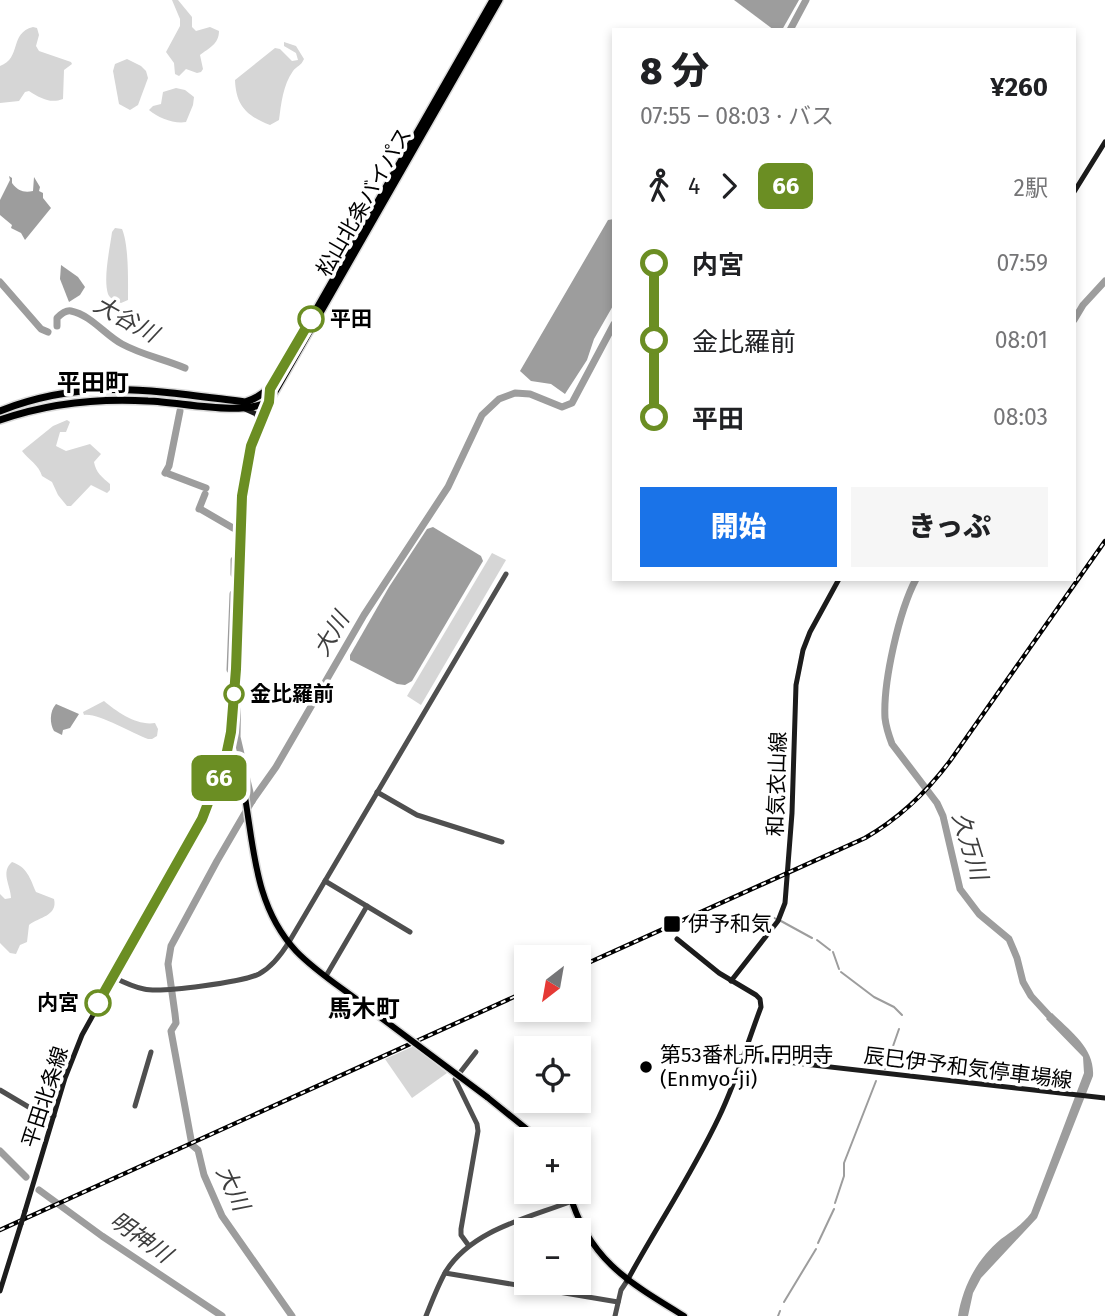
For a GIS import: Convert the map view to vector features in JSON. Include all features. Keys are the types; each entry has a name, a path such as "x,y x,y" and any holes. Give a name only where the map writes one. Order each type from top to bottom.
{"highway":[{"name":"松山北条バイパス","path":"270,389 493,0"},
{"name":"松山北条バイパス","path":"269,402 499,0"},
{"path":"0,411 46,395 110,388 245,405 270,389"},
{"path":"0,420 51,405 91,400 245,405 269,402 270,389"}],"main road":[{"path":"1076,189 1105,142"},
{"name":"平田北条線","path":"0,1291 69,1065 89,1021 202,819 224,761 231,732 236,669 242,496 251,446 269,402"},
{"path":"245,405 256,414 260,422"},
{"name":"和気衣山線","path":"731,981 784,908 792,813 796,685 800,660 810,632 838,581"},
{"path":"224,761 238,770 245,796 258,880 267,909 289,942 308,961 524,1127"},
{"path":"627,1281 718,1120 761,1007 761,1001 756,995 731,981 677,939"},
{"name":"辰巳伊予和気停車場線","path":"741,1057 1105,1098"},
{"path":"573,1204 591,1241 627,1281 684,1316"}],"street":[{"path":"113,977 144,989 166,989 256,975 274,962 289,942 506,574"},
{"path":"377,792 417,815 502,842"},
{"path":"325,881 410,932"},
{"path":"326,975 367,906"},
{"path":"678,1050 741,1057"},
{"path":"135,1106 151,1052"},
{"path":"469,1246 461,1235 461,1229 478,1131 477,1124 455,1083 461,1070 476,1052"},
{"path":"0,1090 44,1115 54,1116"},
{"path":"426,1316 445,1273 469,1246 496,1230 564,1204"},
{"path":"445,1273 618,1302"},
{"path":"615,1316 627,1281"}],"shaded area":[{"path":"172,0 178,0 192,17 192,27 196,31 210,27 219,31 215,42 200,55 203,69 201,72 186,69 179,76 175,74 174,63 166,52 180,26"},
{"path":"734,0 799,0 783,28 771,28"},
{"path":"33,27 37,28 39,35 36,46 39,51 72,64 64,70 63,99 49,101 29,91 25,92 19,101 0,103 0,66 11,57 21,34"},
{"path":"284,42 296,46 304,59 287,82 279,120 270,125 244,109 238,97 235,80 275,48 280,49 292,61 298,60 296,53 284,46"},
{"path":"127,59 141,66 148,78 138,105 130,110 119,104 113,71 115,64"},
{"path":"176,88 185,90 194,97 186,122 166,120 149,110 161,104 163,92"},
{"path":"9,176 17,188 27,192 33,191 34,177 40,187 39,191 43,193 43,198 51,208 25,240 21,233 11,228 12,225 0,215 0,200 10,180"},
{"path":"612,219 612,308 594,339 587,360 565,394 551,384 531,381 520,371 608,220"},
{"path":"115,228 122,229 127,254 128,300 121,303 110,297 107,287 109,254"},
{"path":"61,265 78,277 85,287 80,295 69,302 60,279"},
{"path":"67,420 70,422 66,432 60,432 56,446 66,451 90,444 101,454 94,462 96,469 110,484 107,493 91,485 71,506 67,506 52,482 42,476 22,451 53,426"},
{"path":"433,527 481,556 483,561 412,681 405,685 397,684 350,660 350,655 389,587 427,529"},
{"path":"492,553 506,560 421,705 407,696"},
{"path":"104,701 134,720 155,723 157,736 148,739 106,720 84,715 83,712"},
{"path":"56,704 79,714 70,728 63,730 62,735 54,731 52,725 51,714"},
{"path":"12,862 25,870 36,892 54,899 50,913 29,925 27,942 20,945 16,954 10,953 0,943 0,894 5,899 11,898 6,875"},
{"path":"1052,1013 1086,1049 1093,1066 1093,1076 1037,1218 981,1278 973,1293 968,1316 958,1316 963,1294 978,1264 992,1247 1031,1213 1084,1073 1083,1057 1046,1019"},
{"path":"414,1046 447,1073 412,1098 385,1059"}],"waterway":[{"name":"大川","path":"791,28 806,0"},
{"name":"久万川","path":"1076,317 1105,281"},
{"name":"大谷川","path":"0,282 41,329 48,332"},
{"name":"大谷川","path":"57,326 57,318 64,313 78,313 122,344 185,368"},
{"name":"大川","path":"292,1316 222,1216 204,1175 198,1150 192,1145 171,1031 176,1023 168,964 171,946 217,861 252,801 276,767 364,615 448,487 482,415 499,399 515,393 530,394 562,407 572,403 612,328"},
{"name":"大谷川","path":"165,473 169,466 180,411"},
{"name":"大谷川","path":"169,474 206,488"},
{"name":"大谷川","path":"199,509 205,494"},
{"name":"大谷川","path":"202,510 233,528"},
{"name":"大谷川","path":"234,560 234,574"},
{"name":"久万川","path":"915,581 898,628 889,667 885,703 889,735 892,744 937,803 943,816 960,889 979,914 1009,939 1023,982 1031,996 1054,1021"},
{"name":"大谷川","path":"233,594 230,670 238,676 237,737 252,801"},
{"path":"766,913 776,919"},
{"path":"781,921 812,938"},
{"path":"817,940 830,950"},
{"path":"833,952 839,969"},
{"path":"841,972 902,1015"},
{"path":"885,1069 899,1029"},
{"path":"835,1203 844,1176 844,1163 876,1081"},
{"name":"明神川","path":"0,1151 26,1177"},
{"name":"明神川","path":"39,1190 102,1236 222,1316"},
{"path":"818,1243 834,1209"},
{"path":"784,1302 816,1249"},
{"path":"778,1316 780,1311"}],"railway":[{"path":"592,961 865,838 901,813 932,784 950,761 1105,541"},
{"path":"0,1230 514,997"}],"bus line":[{"name":"66","path":"98,1003 202,819 226,756 231,732 236,669 239,533 245,475 253,442 269,402 270,389 311,319"}],"place":[{"name":"平田","path":"311,319"},
{"name":"金比羅前","path":"234,694"},
{"name":"伊予和気","path":"672,924"},
{"name":"内宮","path":"98,1003"},
{"name":"第53番札所 円明寺 (Enmyo-ji)","path":"646,1067"}],"district":[{"name":"平田町","path":"93,383"},
{"name":"馬木町","path":"364,1009"}]}
